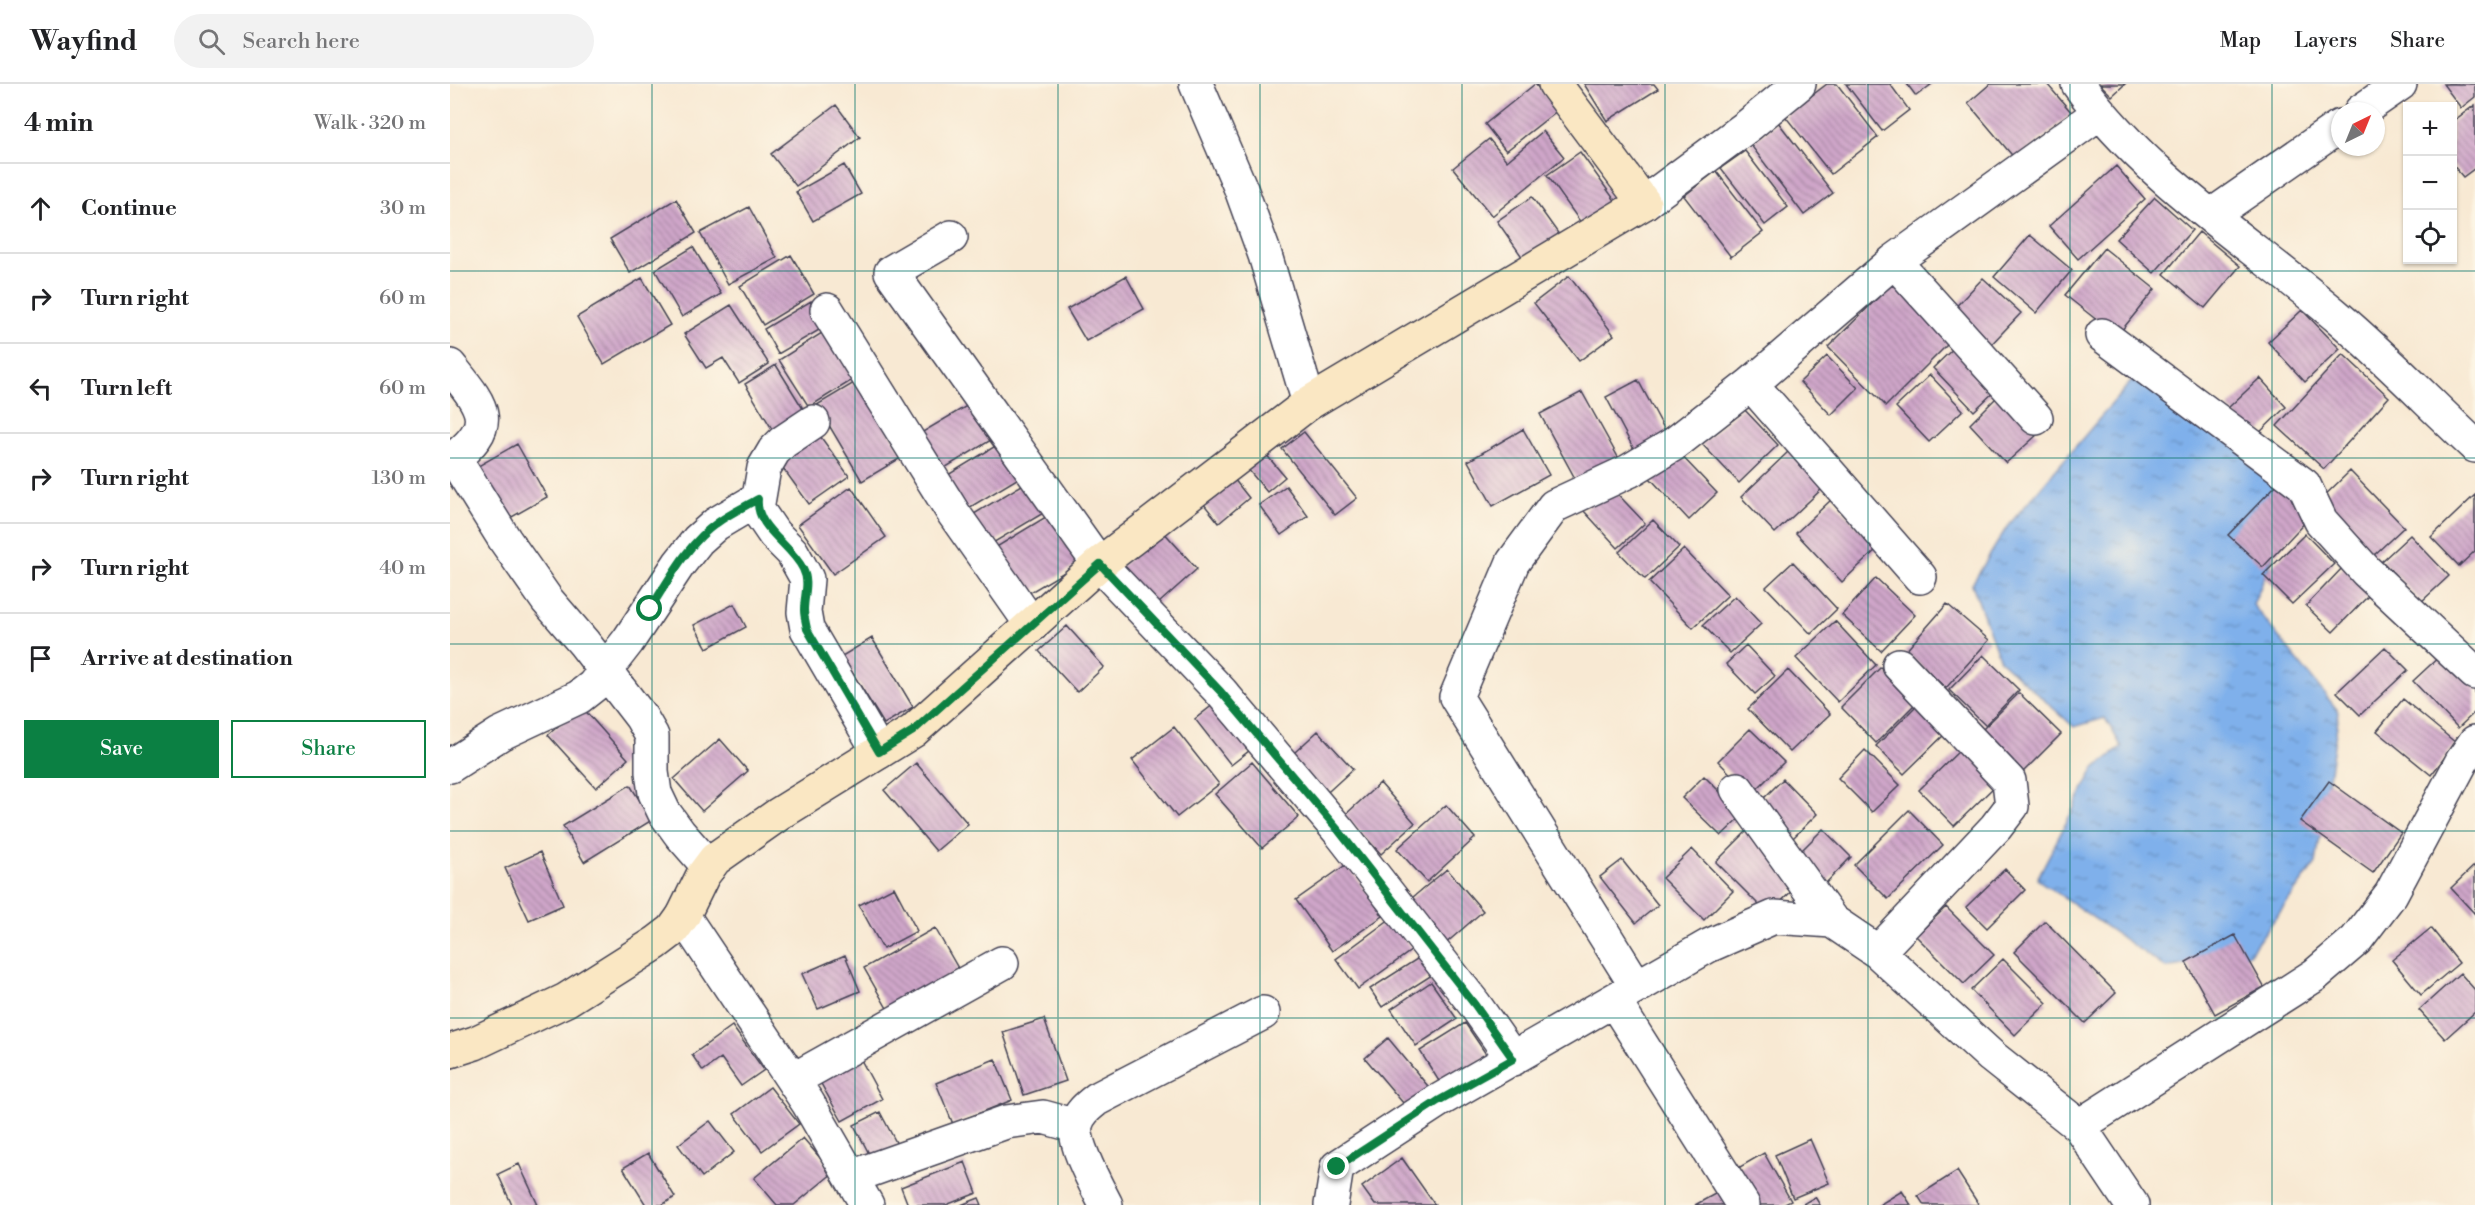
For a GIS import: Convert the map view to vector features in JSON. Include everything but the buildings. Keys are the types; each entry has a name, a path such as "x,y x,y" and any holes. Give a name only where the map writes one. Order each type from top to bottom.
{"street":[{"path":"1196,84 1241,189 1265,255 1309,403"},
{"path":"1555,84 1644,203"},
{"path":"450,1051 475,1043 566,1000 656,943 673,930 683,916 709,867 716,859 761,826 913,731 1100,564 1309,403 1644,203 1749,125 1799,84"},
{"path":"2078,84 2099,113 2164,177 2340,319 2475,446"},
{"path":"2374,102 2400,84"},
{"path":"1743,1205 1456,697 1513,562 1554,506 1629,471 1674,444 1751,384 1894,261 2099,113"},
{"path":"2212,215 2331,132"},
{"path":"951,237 891,272 1100,564 1221,692 1339,831 1475,1005 1513,1059"},
{"path":"1894,261 2036,418"},
{"path":"827,310 954,514 1032,626"},
{"path":"2102,335 2304,484 2321,521 2366,571 2475,673"},
{"path":"450,366 476,399 483,417 480,431 465,450 452,460 541,592 641,717 652,736 652,772 655,793 664,812 709,867"},
{"path":"1751,384 1920,577"},
{"path":"813,422 783,442 774,451 764,468 757,509 762,519 792,552 807,579 804,612 807,629 879,752"},
{"path":"450,766 500,734 579,697 593,686 628,641 679,564 698,540 716,524 758,499"},
{"path":"1878,952 1996,827 2012,806 2009,781 1899,665"},
{"path":"2079,1126 2315,975 2356,940 2391,894 2462,761 2475,742"},
{"path":"1737,789 1832,921 1878,952 1991,1056 2079,1126 2132,1205"},
{"path":"683,916 793,1080 853,1194 1006,1122 1043,1117 1076,1126"},
{"path":"1330,1205 1337,1167 1438,1101 1708,946 1774,917 1832,921"},
{"path":"793,1080 1002,963"},
{"path":"1106,1205 1083,1159 1076,1126 1083,1110 1097,1099 1263,1013"}],"water":[{"path":"2139,372 2298,497 2253,605 2339,712 2316,863 2249,954 2166,968 2037,879 2094,769 2122,747 2105,718 2074,727 2000,660 1972,584 2007,527"}],"route":[{"path":"650,609 679,564 698,540 716,524 758,499 757,509 762,519 792,552 802,566 807,579 804,612 807,629 879,752 913,731 1100,564 1221,692 1339,831 1475,1005 1513,1059 1438,1101 1337,1167"}]}
